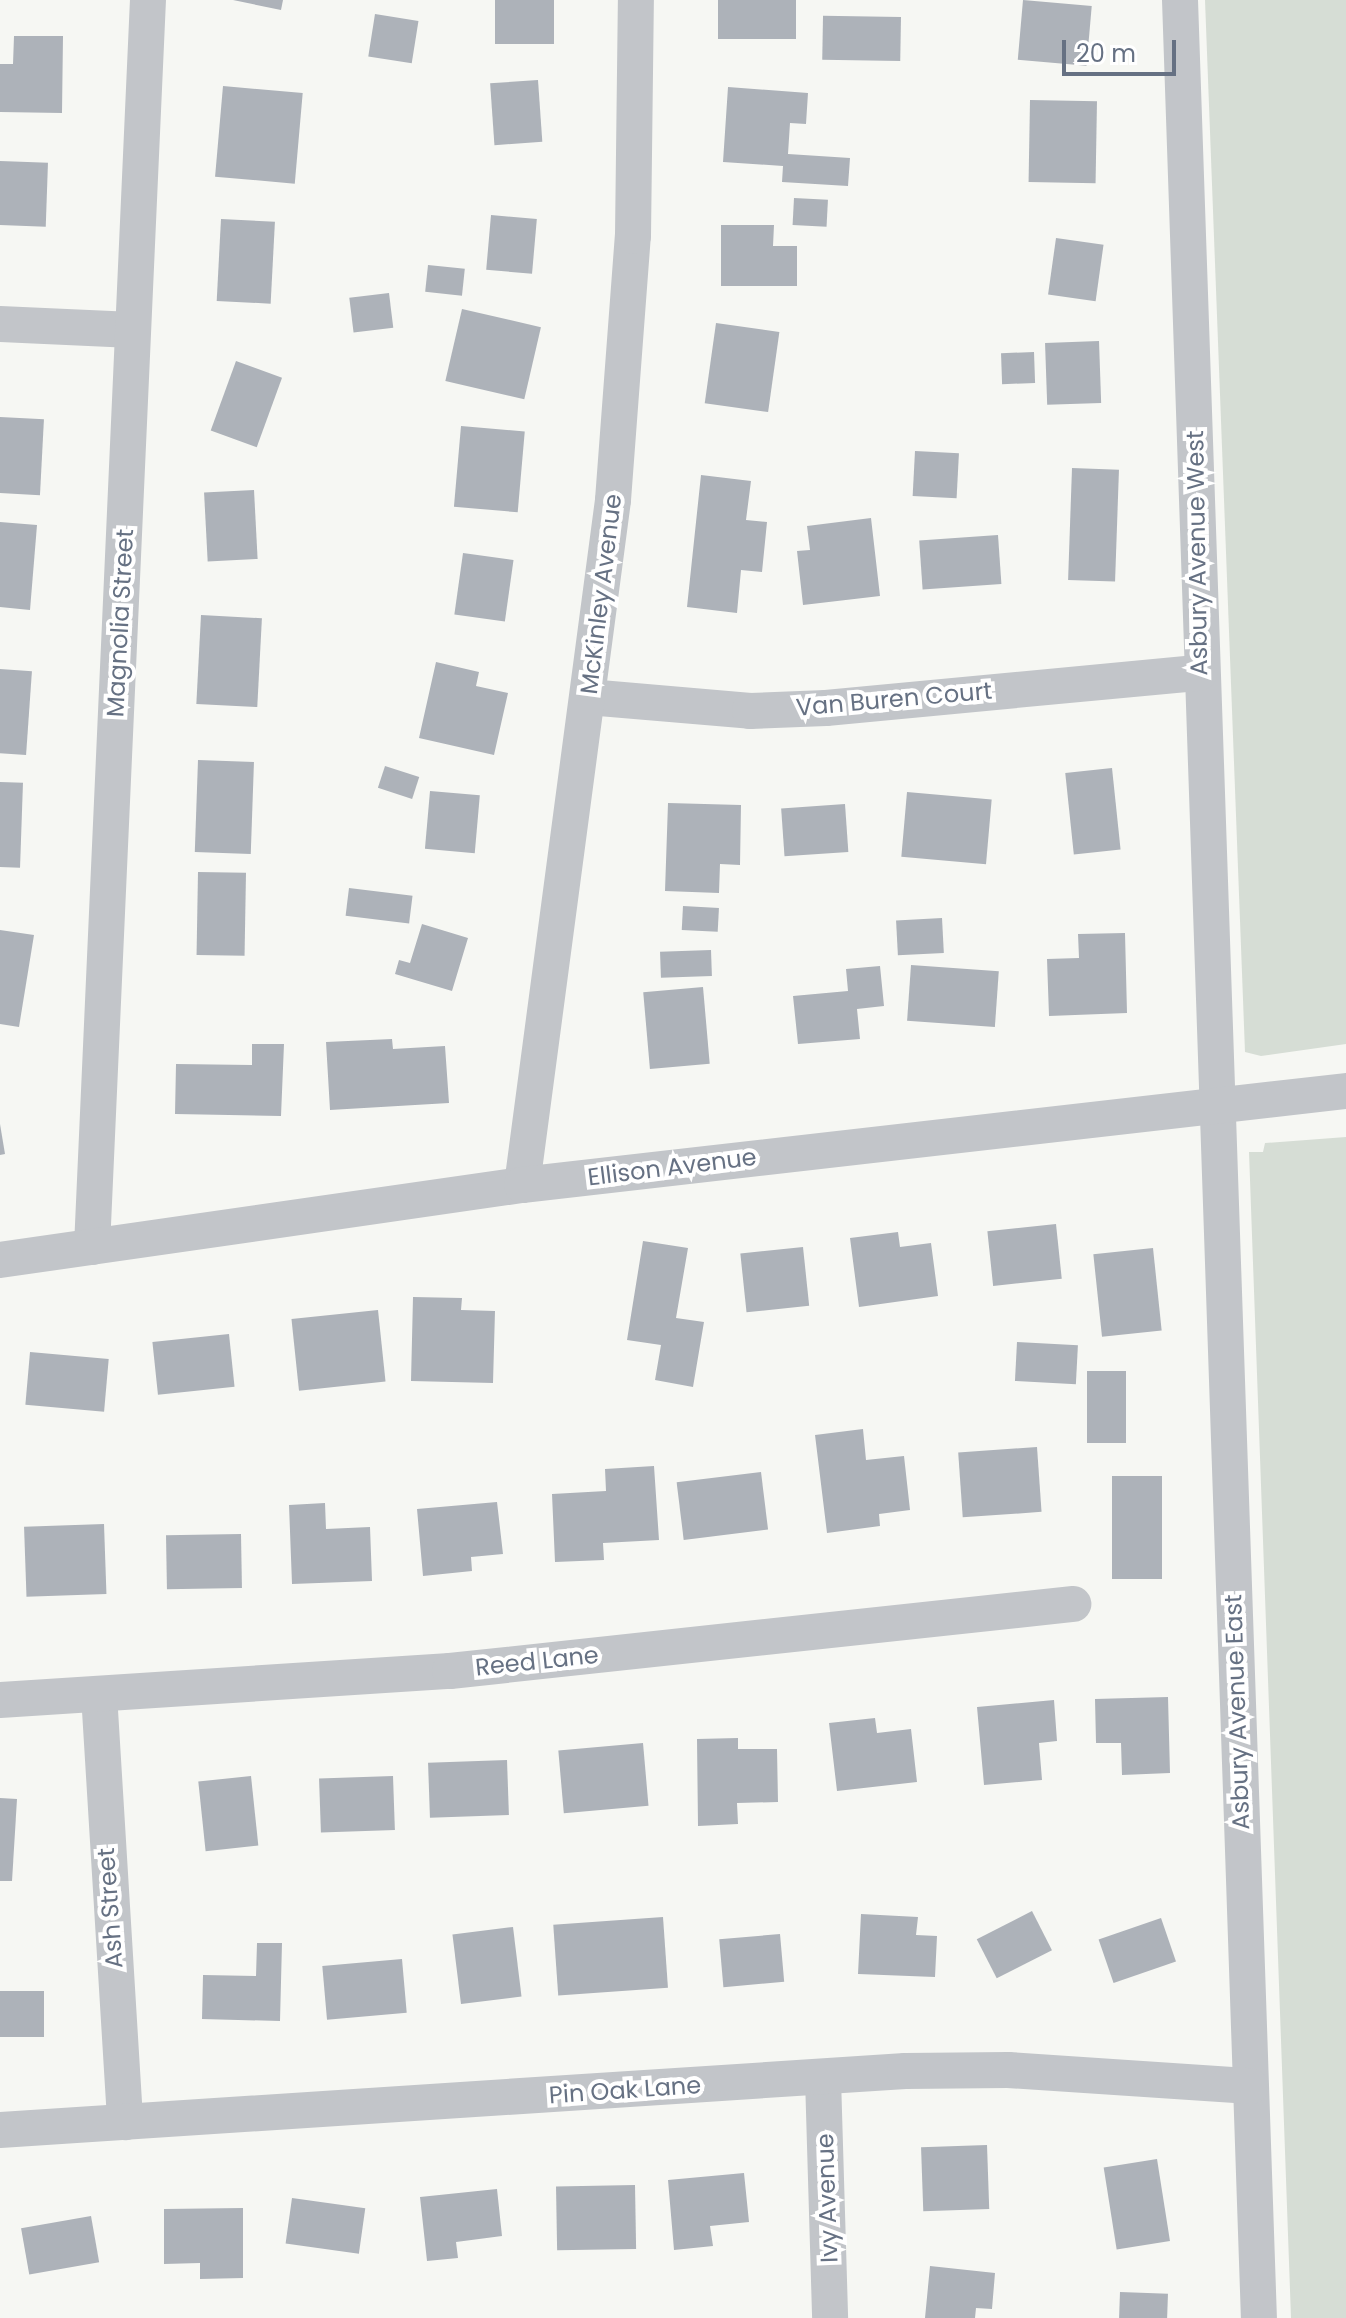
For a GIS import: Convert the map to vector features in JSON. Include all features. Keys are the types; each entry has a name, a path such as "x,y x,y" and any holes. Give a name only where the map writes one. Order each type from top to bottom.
{"street":[{"name":"Magnolia Street","path":"92,1247 148,0"},
{"name":"McKinley Avenue","path":"522,1185 613,500 632,251 636,0"},
{"name":"Asbury Avenue West","path":"1180,0 1199,673 1216,1105"},
{"path":"0,324 133,330"},
{"name":"Van Buren Court","path":"588,697 750,711 826,708 1199,673"},
{"name":"Ellison Avenue","path":"0,1260 522,1185 1346,1091"},
{"name":"Asbury Avenue East","path":"1216,1105 1259,2318"},
{"name":"Reed Lane","path":"0,1700 450,1671 1073,1604"},
{"name":"Ash Street","path":"99,1694 125,2122"},
{"name":"Pin Oak Lane","path":"0,2130 823,2078 1008,2070 1250,2086"},
{"name":"Ivy Avenue","path":"823,2078 830,2318"}],"shaded area":[{"path":"1205,0 1346,0 1346,1044 1261,1056 1245,1052"},
{"path":"1346,1137 1346,2318 1291,2318 1249,1152 1263,1152 1265,1143"}],"building":[{"path":"233,0 283,0 281,10"},
{"path":"495,0 554,0 554,44 495,44"},
{"path":"718,0 796,0 796,39 718,39"},
{"path":"1023,0 1092,6 1087,66 1018,60"},
{"path":"375,14 418,21 412,63 368,56"},
{"path":"823,16 901,17 900,61 822,60"},
{"path":"14,36 63,36 62,113 0,112 0,64 13,64"},
{"path":"538,80 542,142 494,145 490,83"},
{"path":"223,86 303,93 295,184 215,177"},
{"path":"728,87 808,93 806,124 790,123 788,154 850,158 848,186 782,182 783,166 723,162"},
{"path":"1030,100 1097,101 1096,183 1029,182"},
{"path":"0,161 48,163 46,227 0,225"},
{"path":"794,198 828,200 827,227 793,225"},
{"path":"491,215 537,219 532,274 486,270"},
{"path":"221,219 275,222 271,304 217,301"},
{"path":"721,225 774,225 773,246 797,246 797,286 721,286"},
{"path":"1056,238 1104,245 1096,301 1048,294"},
{"path":"428,265 465,269 462,296 425,292"},
{"path":"389,293 393,328 354,333 349,298"},
{"path":"462,309 541,327 524,399 445,381"},
{"path":"716,323 779,332 768,412 705,403"},
{"path":"1099,341 1101,403 1047,405 1045,343"},
{"path":"1034,352 1035,383 1002,384 1001,353"},
{"path":"236,361 282,378 257,447 211,431"},
{"path":"0,417 44,419 40,495 0,493"},
{"path":"461,426 525,432 518,512 454,507"},
{"path":"915,451 959,453 957,498 913,496"},
{"path":"1072,468 1119,470 1115,582 1068,580"},
{"path":"701,475 751,481 746,520 767,522 762,572 741,570 737,613 687,607"},
{"path":"254,490 258,559 208,562 204,493"},
{"path":"871,518 880,596 803,605 797,551 810,550 807,526"},
{"path":"0,522 37,525 30,610 0,607"},
{"path":"998,535 1001,584 923,589 919,541"},
{"path":"463,553 514,560 505,621 454,614"},
{"path":"201,615 262,618 257,707 196,704"},
{"path":"436,662 479,672 476,686 508,693 494,755 419,738"},
{"path":"0,669 32,671 26,755 0,753"},
{"path":"198,760 254,762 251,854 195,852"},
{"path":"385,766 419,777 412,799 378,788"},
{"path":"1112,768 1121,850 1074,854 1065,773"},
{"path":"0,782 23,783 20,868 0,867"},
{"path":"430,791 480,795 475,853 425,849"},
{"path":"907,792 992,799 986,864 901,857"},
{"path":"668,803 741,805 740,865 720,864 719,893 665,891"},
{"path":"845,804 848,852 785,856 781,808"},
{"path":"198,872 246,873 245,956 197,955"},
{"path":"349,888 413,896 409,924 346,916"},
{"path":"683,906 719,908 718,932 682,930"},
{"path":"942,918 944,953 898,955 896,920"},
{"path":"422,924 468,938 452,991 395,974 399,960 410,963"},
{"path":"0,930 34,935 19,1027 0,1024"},
{"path":"1125,933 1127,1013 1049,1016 1047,959 1079,958 1078,934"},
{"path":"711,950 712,976 661,978 660,952"},
{"path":"911,965 999,971 995,1027 907,1021"},
{"path":"880,966 884,1006 857,1009 860,1039 798,1044 793,996 848,991 846,969"},
{"path":"703,987 710,1064 650,1069 643,992"},
{"path":"392,1039 393,1049 445,1046 449,1103 330,1110 326,1042"},
{"path":"252,1044 284,1044 281,1116 175,1114 176,1064 252,1065"},
{"path":"0,1124 5,1154 0,1155"},
{"path":"1056,1224 1062,1279 993,1286 987,1231"},
{"path":"898,1232 900,1247 931,1243 938,1296 859,1307 850,1238"},
{"path":"643,1241 688,1248 676,1318 704,1322 693,1387 655,1380 661,1345 627,1340"},
{"path":"803,1247 809,1306 747,1312 740,1254"},
{"path":"1153,1248 1162,1331 1102,1337 1093,1254"},
{"path":"413,1297 462,1298 461,1310 495,1311 493,1383 411,1381"},
{"path":"378,1310 386,1382 299,1391 291,1319"},
{"path":"229,1334 235,1387 158,1395 152,1342"},
{"path":"1017,1342 1078,1345 1076,1384 1015,1381"},
{"path":"30,1352 109,1359 104,1412 25,1405"},
{"path":"1087,1371 1126,1371 1126,1443 1087,1443"},
{"path":"863,1429 866,1460 904,1456 910,1510 879,1514 880,1526 827,1533 815,1435"},
{"path":"1037,1447 1042,1512 963,1517 958,1453"},
{"path":"654,1466 659,1540 603,1543 604,1560 555,1562 552,1494 606,1491 605,1469"},
{"path":"761,1472 768,1530 684,1540 677,1482"},
{"path":"1112,1476 1162,1476 1162,1579 1112,1579"},
{"path":"497,1502 503,1554 471,1557 472,1571 423,1576 417,1509"},
{"path":"325,1503 326,1529 370,1527 372,1581 292,1584 289,1505"},
{"path":"104,1524 106,1594 26,1597 24,1527"},
{"path":"241,1534 242,1588 167,1589 166,1535"},
{"path":"1168,1697 1170,1773 1122,1775 1121,1743 1096,1743 1095,1699"},
{"path":"1054,1700 1057,1741 1039,1743 1042,1780 984,1785 977,1707"},
{"path":"875,1718 877,1733 911,1729 917,1782 837,1791 829,1723"},
{"path":"738,1738 738,1749 777,1749 778,1802 737,1803 738,1824 698,1826 697,1739"},
{"path":"643,1743 648,1806 564,1813 558,1750"},
{"path":"507,1760 509,1815 430,1818 428,1763"},
{"path":"251,1776 258,1846 206,1851 198,1782"},
{"path":"393,1776 395,1830 321,1833 319,1779"},
{"path":"0,1798 17,1799 12,1881 0,1881"},
{"path":"1032,1911 1052,1950 997,1978 977,1939"},
{"path":"861,1914 918,1917 916,1935 937,1936 935,1977 858,1974"},
{"path":"663,1917 668,1988 558,1996 553,1925"},
{"path":"1161,1918 1176,1961 1114,1983 1099,1939"},
{"path":"513,1927 522,1996 461,2004 452,1934"},
{"path":"780,1934 784,1982 723,1987 719,1939"},
{"path":"257,1943 282,1943 280,2021 202,2019 203,1975 256,1976"},
{"path":"402,1959 407,2013 327,2020 322,1966"},
{"path":"0,1991 44,1991 44,2037 0,2037"},
{"path":"987,2145 989,2209 923,2211 921,2147"},
{"path":"1157,2159 1170,2241 1117,2249 1104,2167"},
{"path":"744,2173 749,2222 710,2226 713,2246 674,2250 668,2180"},
{"path":"635,2185 636,2249 557,2250 556,2186"},
{"path":"497,2189 502,2236 456,2242 458,2258 427,2261 420,2197"},
{"path":"292,2198 365,2208 359,2254 286,2244"},
{"path":"243,2208 243,2278 200,2279 200,2263 164,2264 164,2209"},
{"path":"91,2216 99,2262 29,2275 21,2228"},
{"path":"930,2266 995,2273 992,2309 976,2308 975,2318 925,2318"},
{"path":"1120,2292 1168,2294 1167,2318 1119,2318"}]}
